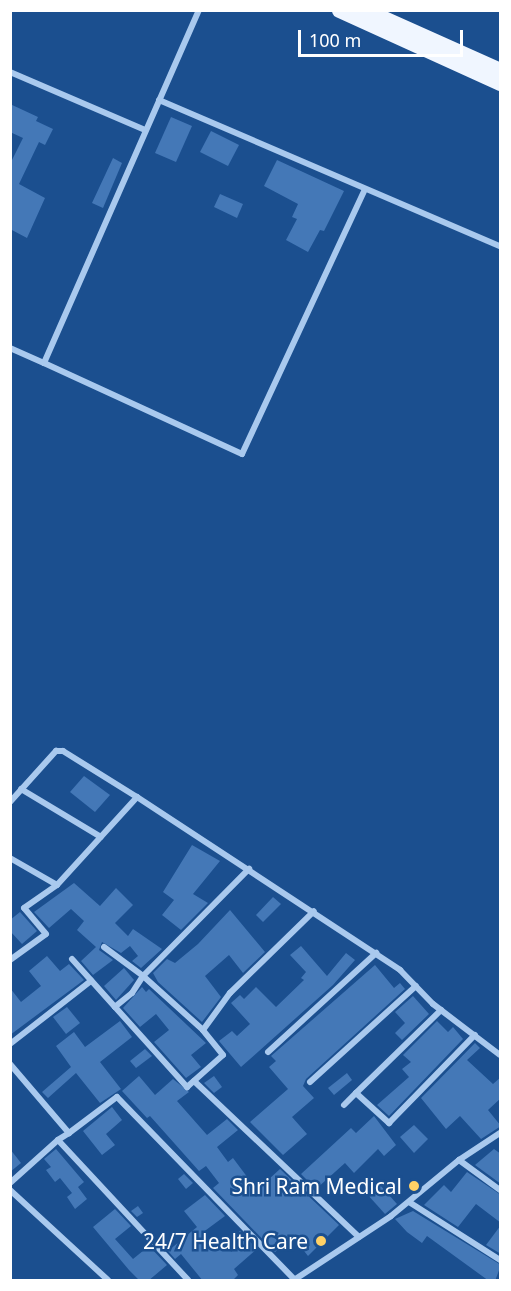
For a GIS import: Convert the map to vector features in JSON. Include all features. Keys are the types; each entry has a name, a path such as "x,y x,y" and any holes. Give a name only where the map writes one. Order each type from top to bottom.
{"main road":[{"path":"339,10 501,83"},
{"path":"366,10 501,70"}],"street":[{"path":"44,363 199,10"},
{"path":"10,72 145,130"},
{"path":"159,100 501,246"},
{"path":"10,348 242,454 365,189"},
{"path":"10,802 48,757 63,751 376,953 441,1010 501,1055"},
{"path":"21,789 101,837"},
{"path":"10,960 46,934 24,908 57,885 137,797"},
{"path":"10,858 57,885"},
{"path":"115,1007 132,993 143,976 249,869"},
{"path":"203,1030 230,993 314,911"},
{"path":"72,959 187,1087 223,1054 203,1030 143,976 104,947"},
{"path":"268,1052 376,953"},
{"path":"10,1044 91,981"},
{"path":"310,1082 416,986"},
{"path":"344,1105 441,1010"},
{"path":"356,1093 389,1123 475,1035"},
{"path":"10,1064 69,1133"},
{"path":"194,1081 359,1237"},
{"path":"10,1183 58,1140 117,1097 295,1280 409,1202 459,1161 501,1134"},
{"path":"58,1140 188,1281"},
{"path":"459,1161 501,1190"},
{"path":"10,1190 108,1281"},
{"path":"409,1202 501,1260"}],"building":[{"path":"10,104 38,117 36,121 53,129 45,145 39,142 19,184 45,198 27,238 10,229 10,164 23,138 10,132"},
{"path":"171,117 192,126 176,162 155,153"},
{"path":"211,131 239,145 228,166 200,152"},
{"path":"113,158 122,163 103,208 92,203"},
{"path":"277,160 344,191 324,231 320,230 308,252 286,240 297,219 292,217 298,204 264,186"},
{"path":"220,194 243,204 237,218 214,207"},
{"path":"84,776 110,795 95,812 70,792"},
{"path":"192,845 220,861 193,894 208,903 181,930 162,915 174,900 163,892"},
{"path":"74,883 100,906 116,888 133,905 115,923 128,936 133,929 162,949 141,968 132,961 138,956 130,946 121,953 102,942 99,950 113,960 93,975 81,961 96,947 77,930 84,921 71,909 49,928 34,912"},
{"path":"273,897 281,904 263,922 256,915"},
{"path":"230,910 265,952 243,973 229,955 205,976 221,997 202,1022 158,982 153,973 167,959 175,963 198,944"},
{"path":"20,912 37,931 22,944 10,931 10,920"},
{"path":"301,946 327,976 346,953 355,960 333,985 241,1067 219,1041 232,1031 237,1036 250,1024 231,1003 240,995 244,999 256,987 276,1007 304,980 301,978 306,972 290,955"},
{"path":"47,956 60,971 69,964 84,980 10,1035 10,988 21,1002 41,986 29,971"},
{"path":"375,965 394,988 400,983 405,989 306,1079 303,1086 314,1098 292,1117 307,1134 283,1155 250,1122 288,1089 269,1067 276,1061 271,1056"},
{"path":"124,968 134,980 116,1000 104,986"},
{"path":"142,987 146,992 149,989 206,1043 191,1055 201,1067 186,1078 154,1042 169,1030 156,1014 140,1027 123,1008"},
{"path":"413,996 429,1014 402,1040 395,1033 405,1023 395,1012"},
{"path":"67,1007 80,1023 66,1034 53,1017"},
{"path":"120,1021 132,1037 100,1062 121,1089 100,1103 76,1073 48,1098 42,1092 71,1067 56,1046 74,1032 85,1047"},
{"path":"437,1021 448,1032 453,1027 463,1039 389,1116 377,1105 409,1077 402,1069 411,1062 403,1055"},
{"path":"475,1043 480,1048 467,1060 493,1084 501,1077 501,1098 488,1110 501,1126 481,1139 460,1116 446,1129 421,1098"},
{"path":"145,1049 152,1056 136,1068 130,1061"},
{"path":"347,1073 352,1080 334,1095 328,1088"},
{"path":"139,1076 155,1095 173,1079 189,1092 177,1101 207,1135 227,1119 238,1130 217,1147 228,1162 233,1158 257,1190 280,1169 339,1225 308,1256 293,1237 275,1252 213,1188 219,1183 206,1166 199,1171 150,1116 147,1118 122,1091"},
{"path":"214,1076 222,1087 214,1093 204,1083"},
{"path":"112,1107 122,1120 106,1134 115,1145 102,1155 83,1131"},
{"path":"374,1116 396,1145 384,1156 378,1149 354,1173 345,1163 316,1189 301,1174 351,1128 356,1133"},
{"path":"414,1125 428,1139 414,1153 400,1137"},
{"path":"10,1149 21,1163 10,1172"},
{"path":"56,1149 84,1182 78,1187 87,1199 75,1209 67,1197 72,1193 60,1178 55,1182 46,1170 51,1167 44,1159"},
{"path":"494,1149 501,1154 501,1184 475,1165"},
{"path":"467,1172 501,1195 501,1223 476,1204 458,1227 424,1205 444,1185 451,1192"},
{"path":"184,1174 193,1183 186,1189 178,1179"},
{"path":"379,1184 397,1204 385,1214 367,1194"},
{"path":"205,1195 225,1216 202,1233 217,1251 240,1231 257,1249 234,1269 238,1275 232,1281 203,1281 181,1254 175,1259 168,1251 197,1227 184,1211"},
{"path":"138,1206 143,1213 137,1217 131,1211"},
{"path":"115,1209 131,1226 115,1239 133,1259 149,1246 167,1265 148,1281 140,1281 93,1227"},
{"path":"413,1211 501,1265 495,1281 489,1281 427,1236 422,1243 407,1232 395,1219"},
{"path":"501,1225 501,1254 486,1245"}],"place":[{"name":"Shri Ram Medical","path":"414,1186"},
{"name":"24/7 Health Care","path":"321,1241"}]}
